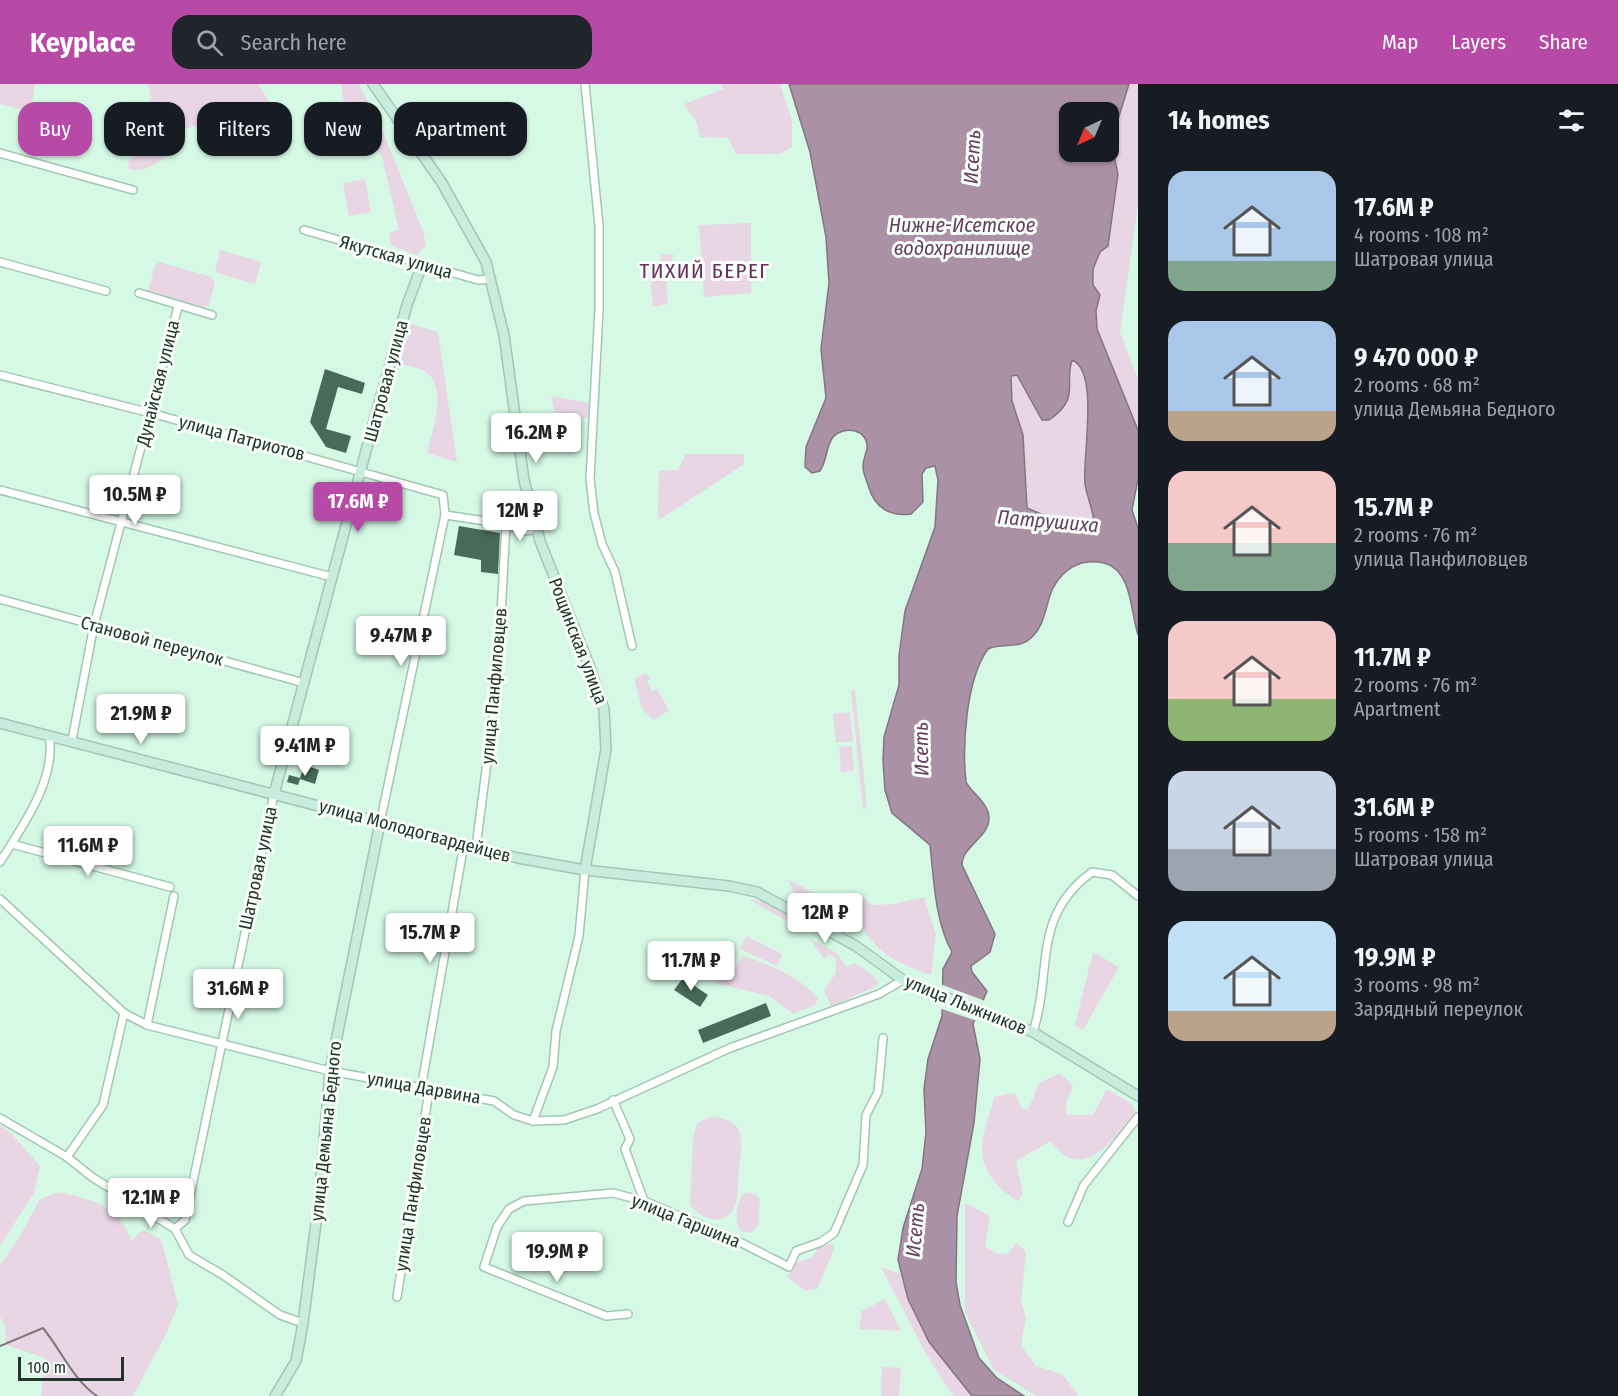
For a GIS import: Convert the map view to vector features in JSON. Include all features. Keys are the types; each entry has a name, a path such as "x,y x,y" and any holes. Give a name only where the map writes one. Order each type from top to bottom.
{"street":[{"name":"Рощинская улица","path":"374,84 461,215 486,262 504,335 524,480 537,529 604,709 606,749 585,870 579,936 556,1031 553,1067 532,1121"},
{"path":"585,84 599,226 599,309 590,479 594,513 602,544 615,572 632,646"},
{"path":"0,153 133,190"},
{"name":"Якутская улица","path":"304,231 478,280 490,279"},
{"path":"0,261 106,291"},
{"name":"Шатровая улица","path":"175,1229 185,1220 274,794 406,305 422,265"},
{"path":"139,293 178,307 212,315"},
{"name":"Дунайская улица","path":"72,740 94,625 178,307"},
{"name":"улица Патриотов","path":"0,375 151,413 443,495 445,515"},
{"path":"0,490 332,577"},
{"path":"445,515 506,525 524,531 537,529"},
{"name":"улица Демьяна Бедного","path":"275,1396 296,1361 319,1200 330,1071 445,515"},
{"name":"улица Панфиловцев","path":"476,848 497,686 506,525"},
{"name":"Становой переулок","path":"0,599 304,683"},
{"name":"улица Молодогвардейцев","path":"0,723 72,740 476,848 585,870 729,886"},
{"path":"0,862 43,785 52,752 49,736"},
{"path":"12,844 170,887"},
{"name":"улица Панфиловцев","path":"421,1089 464,844"},
{"path":"1033,1032 1047,940 1057,912 1071,887 1092,872 1112,875 1138,896"},
{"name":"улица Лыжников","path":"729,886 757,892 777,901 855,946 903,980 1033,1032 1138,1096"},
{"path":"147,1025 174,896"},
{"name":"улица Дарвина","path":"0,899 124,1013 147,1025 330,1071 495,1101 514,1114 532,1121 564,1120 613,1101 730,1048 879,994 903,980"},
{"path":"67,1157 104,1105 124,1013"},
{"name":"улица Гаршина","path":"628,1314 606,1316 484,1267 497,1227 509,1209 524,1201 561,1196 614,1194 644,1201 767,1254 789,1267 796,1251 821,1242 834,1233 863,1165 866,1115 878,1092 883,1038"},
{"name":"улица Панфиловцев","path":"397,1297 429,1090"},
{"path":"613,1101 630,1139 625,1149 644,1201"},
{"path":"1068,1222 1084,1185 1138,1117"},
{"path":"0,1119 67,1157 92,1177 175,1229 189,1255 223,1275 280,1315 303,1323"}],"shaded area":[{"path":"0,84 35,84 32,102 18,102 18,109 0,104"},
{"path":"148,84 258,84 269,102 197,102 197,126 185,128 185,102 149,102 151,99"},
{"path":"341,84 359,84 368,102 346,102"},
{"path":"721,84 780,84 792,121 792,147 780,154 736,154 728,138 700,137 696,121 684,104 723,89"},
{"path":"1129,84 1138,84 1138,204 1120,332 1138,379 1138,430 1097,329 1096,311 1100,296 1093,285 1093,269 1100,252 1108,246 1118,174 1115,162 1119,162 1119,116"},
{"path":"382,129 423,231 426,245 417,255 391,246 389,233 399,230 382,156"},
{"path":"135,156 166,156 140,170 129,169 128,161"},
{"path":"365,179 371,212 349,216 343,183"},
{"path":"751,223 751,293 704,297 699,225"},
{"path":"220,250 261,262 255,284 215,272"},
{"path":"662,254 675,255 668,272 668,304 653,307 651,284"},
{"path":"159,262 212,277 215,283 209,305 204,308 152,294 148,290 155,266"},
{"path":"411,324 438,332 457,462 427,453 437,411 436,388 433,379 426,372 399,363"},
{"path":"1073,359 1081,369 1088,400 1084,471 1093,520 1090,528 1053,519 1027,508 1023,435 1012,401 1011,376 1017,375 1042,420 1049,420 1066,402 1071,380 1070,363"},
{"path":"551,396 589,403 588,418 571,421 574,453 564,452"},
{"path":"686,454 744,454 744,464 661,519 658,516 659,471 678,470"},
{"path":"646,673 650,678 647,681 652,691 657,689 669,710 654,720 642,709 635,682 635,678"},
{"path":"855,690 867,808 863,809 851,691"},
{"path":"850,712 853,741 836,743 833,714"},
{"path":"852,746 854,771 841,772 839,747"},
{"path":"788,880 822,901 832,921 798,899"},
{"path":"863,897 872,905 894,904 924,897 936,934 931,975 901,963 871,940 848,901"},
{"path":"748,899 782,909 798,918 809,929 800,928"},
{"path":"746,936 782,954 777,966 740,949"},
{"path":"810,939 837,953 846,967 854,963 879,982 875,987 831,1006 824,990 836,973 836,958 829,954 824,959"},
{"path":"1093,952 1119,967 1083,1030 1075,1025"},
{"path":"743,956 773,967 804,985 818,999 815,1005 793,1014 769,996 711,982 712,966 730,974"},
{"path":"1060,1073 1073,1086 1066,1103 1067,1115 1093,1115 1107,1089 1132,1104 1136,1113 1108,1144 1091,1157 1070,1158 1051,1141 1016,1161 1023,1193 1018,1201 993,1180 983,1157 983,1136 994,1097 1015,1093 1021,1107 1028,1110 1039,1083"},
{"path":"709,1117 729,1121 738,1129 741,1138 737,1198 732,1211 727,1216 715,1220 702,1215 690,1205 693,1137 697,1124"},
{"path":"0,1125 10,1132 40,1166 34,1193 0,1246"},
{"path":"59,1192 93,1201 112,1212 127,1229 131,1241 142,1230 161,1239 178,1304 167,1332 133,1396 41,1396 45,1358 6,1345 5,1325 0,1317 0,1265 19,1238 40,1199"},
{"path":"745,1192 755,1194 760,1199 758,1226 751,1233 740,1231 737,1221 738,1206"},
{"path":"965,1203 990,1216 985,1246 996,1253 1007,1254 1017,1243 1026,1252 1021,1301 1026,1318 1021,1345 1036,1366 1062,1374 1079,1396 1036,1396 994,1370 965,1312"},
{"path":"826,1244 833,1245 834,1249 817,1289 806,1291 788,1278 788,1275 796,1263 813,1257 817,1249"},
{"path":"881,1267 900,1274 921,1324 949,1367 972,1396 953,1396 925,1352"},
{"path":"885,1299 901,1331 859,1329 862,1311"},
{"path":"882,1367 901,1368 899,1396 881,1396"}],"water":[{"name":"Нижне-Исетское водохранилище","path":"789,84 1129,84 1119,116 1119,102 1059,102 1059,162 1115,162 1118,174 1108,246 1100,252 1093,269 1093,285 1100,295 1096,311 1097,329 1138,430 1138,479 1132,510 1138,528 1138,635 1130,597 1121,575 1113,567 1102,562 1082,563 1072,567 1063,574 1053,588 1040,627 1031,638 1021,644 988,649 975,677 970,695 965,732 966,782 986,807 989,820 983,834 967,851 962,865 995,934 990,952 971,966 972,972 987,991 973,1024 980,1059 974,1123 957,1216 956,1282 960,1305 979,1358 997,1378 1024,1396 972,1396 929,1342 908,1299 898,1260 903,1228 922,1169 926,1132 924,1089 928,1059 942,1016 943,969 952,952 939,914 930,845 892,813 885,790 884,737 899,685 899,656 905,611 935,527 938,480 935,466 926,468 922,474 923,502 911,514 897,514 885,510 875,501 864,475 863,462 867,448 864,437 860,433 849,430 833,437 820,471 812,473 805,467 806,447 826,398 821,349 829,283 826,237 810,152","holes":["1072,360 1080,367 1088,397 1085,484 1094,520 1094,525 1090,528 1053,519 1027,508 1023,435 1012,401 1011,376 1017,375 1042,420 1049,420 1059,412 1068,398"]}],"pier":[{"path":"940,984 985,1001 977,1021 939,1008"}],"building":[{"path":"325,369 365,383 362,394 338,387 326,429 351,436 346,453 326,447 310,422"},
{"path":"459,526 500,533 498,574 481,572 481,560 454,555"},
{"path":"308,766 319,770 315,784 300,779 298,785 287,782 289,775 300,778 302,772 306,774"},
{"path":"683,978 708,995 700,1007 674,990"},
{"path":"766,1003 771,1016 703,1043 698,1030"}],"waterway":[{"path":"0,1346 43,1328 81,1382 97,1396"}],"district":[{"name":"ТИХИЙ БЕРЕГ","path":"705,271"}],"water label":[{"name":"Исеть","path":"972,157"},
{"name":"Патрушиха","path":"1048,521"},
{"name":"Исеть","path":"921,749"},
{"name":"Исеть","path":"915,1230"}]}
